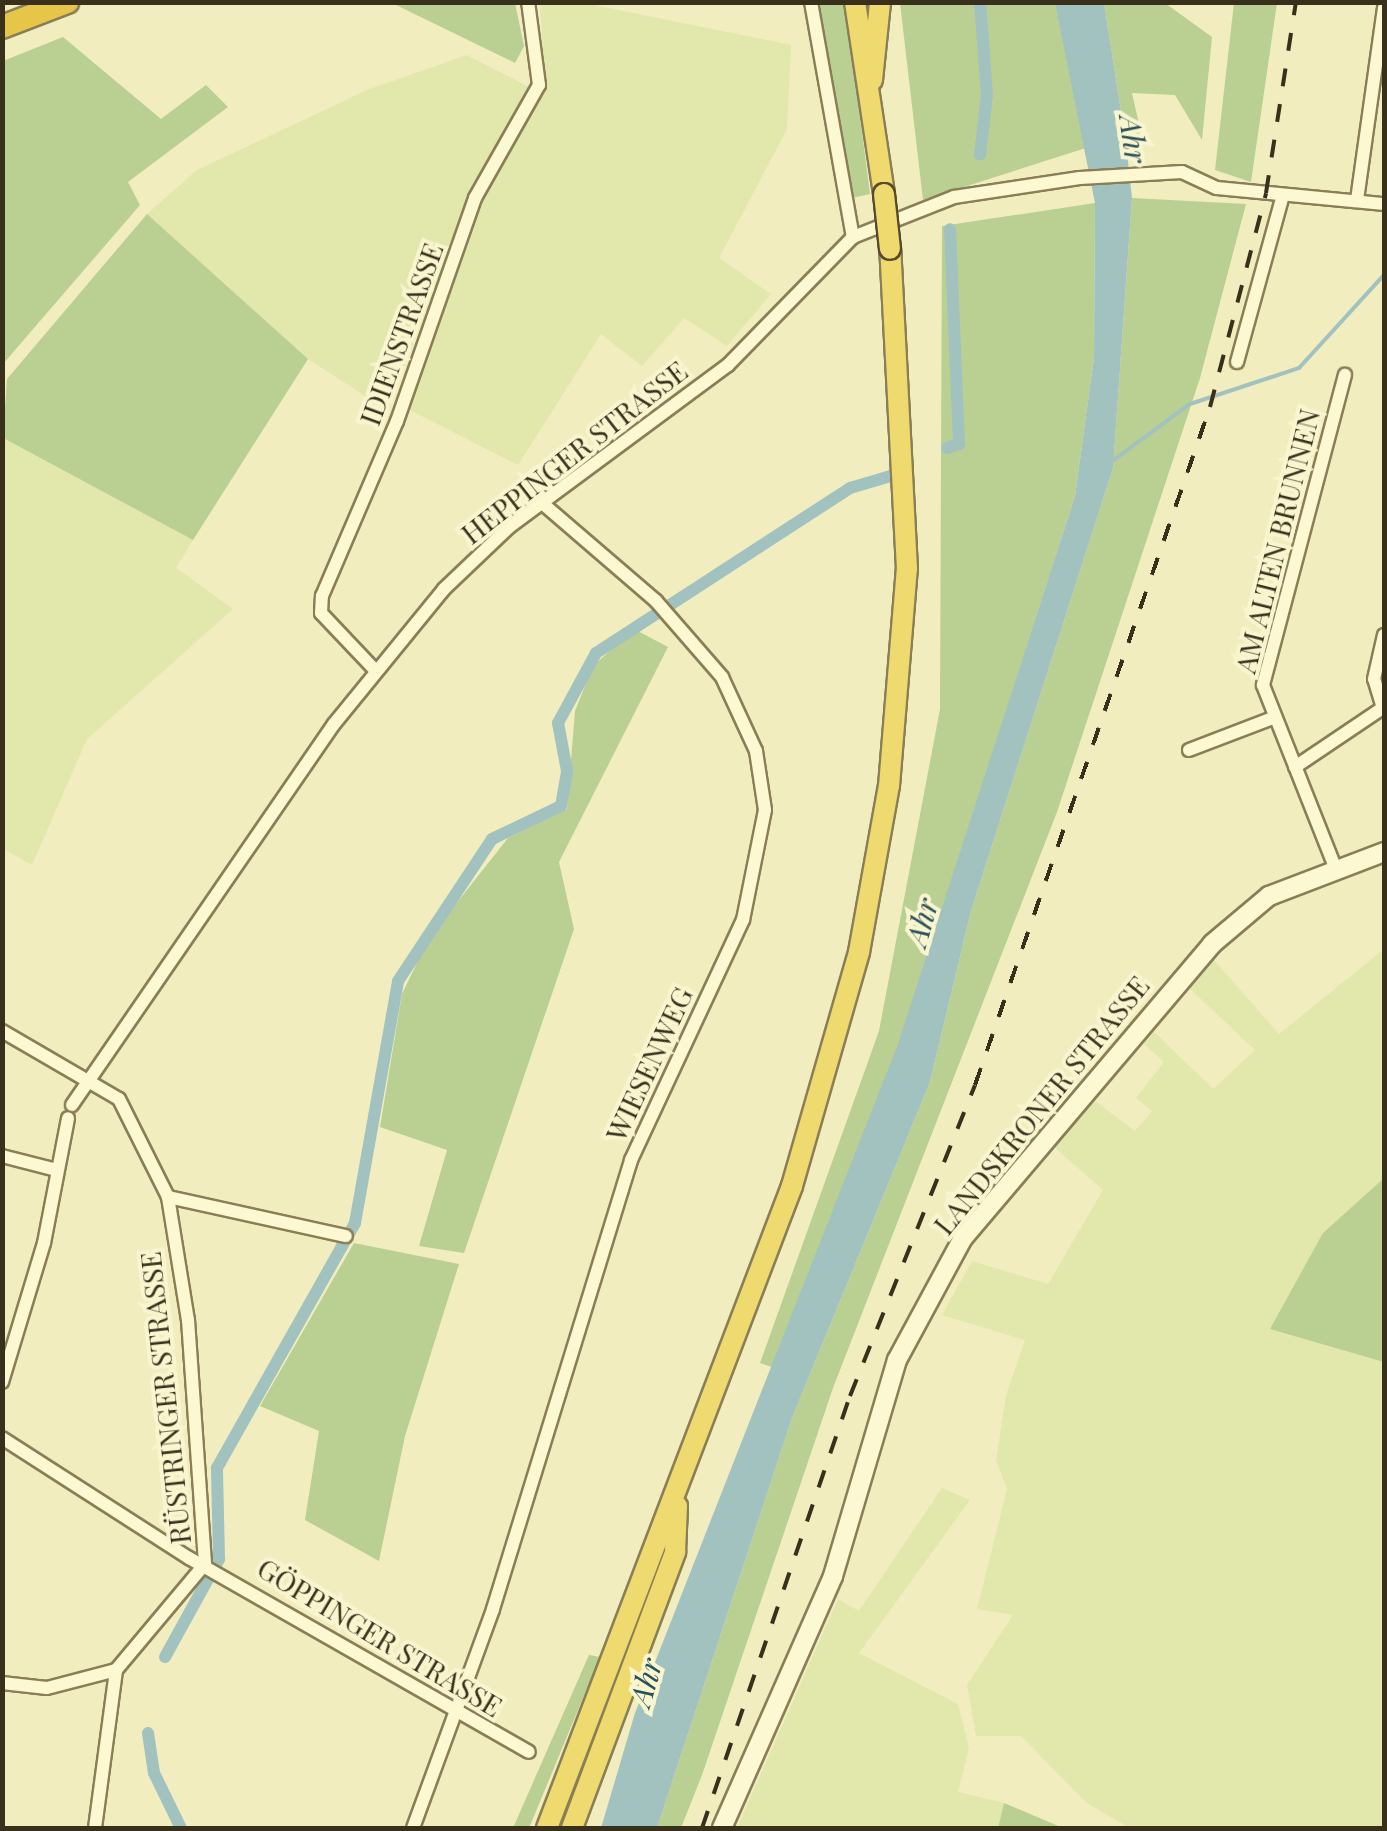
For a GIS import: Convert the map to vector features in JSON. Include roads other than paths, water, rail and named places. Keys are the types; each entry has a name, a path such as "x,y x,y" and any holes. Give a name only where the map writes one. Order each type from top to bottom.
{"highway":[{"path":"2,26 68,2"},
{"path":"546,1828 820,1104 882,832 908,500 890,248 855,2"},
{"path":"870,92 880,2"},
{"path":"572,1828 675,1552 678,1484"}],"main road":[{"name":"LANDSKRONER STRASSE","path":"722,1828 833,1576 896,1360 953,1254 1212,944 1269,896 1334,867 1384,852"}],"street":[{"name":"IDIENSTRASSE","path":"374,669 322,612 322,596 397,422 475,198 540,84 528,2"},
{"path":"810,2 853,237"},
{"path":"1357,200 1384,8"},
{"name":"HEPPINGER STRASSE","path":"2,1382 70,1112 85,1080 374,669 454,578 542,503 728,365 853,237 928,205 1080,178 1137,174 1182,172 1218,188 1384,204"},
{"path":"1237,362 1283,195"},
{"name":"AM ALTEN BRUNNEN","path":"1334,867 1263,684 1345,376"},
{"name":"WIESENWEG","path":"413,1828 631,1160 734,942 758,858 763,781 742,711 660,604 542,503"},
{"path":"1296,767 1384,707 1374,679 1384,634"},
{"path":"1189,750 1273,718"},
{"name":"RÜSTRINGER STRASSE","path":"2,1031 119,1099 168,1198 188,1320 212,1567"},
{"path":"2,1156 58,1170"},
{"path":"168,1198 346,1236"},
{"name":"GÖPPINGER STRASSE","path":"2,1438 452,1713 529,1752"},
{"path":"2,1683 46,1688 116,1670 212,1567"},
{"path":"95,1828 116,1670"}],"water":[{"path":"1055,3 1104,3 1126,143 1132,198 1113,468 971,911 930,1082 792,1418 657,1828 601,1828 635,1713 898,1044 1075,496 1094,357 1095,203"}],"waterway":[{"path":"980,2 987,95 980,155"},
{"path":"947,448 959,444 950,229"},
{"path":"1111,462 1190,404 1299,368 1384,275"},
{"path":"165,1657 219,1559 217,1468 355,1223 398,981 492,839 561,806 567,771 558,723 596,653 850,488 894,475"},
{"path":"148,1733 154,1773 181,1828"}],"railway":[{"path":"702,1828 850,1396 975,1085 1210,407 1266,193 1296,2"}],"water label":[{"name":"Ahr","path":"1134,139"},
{"name":"Ahr","path":"921,922"},
{"name":"Ahr","path":"645,1682"}]}
